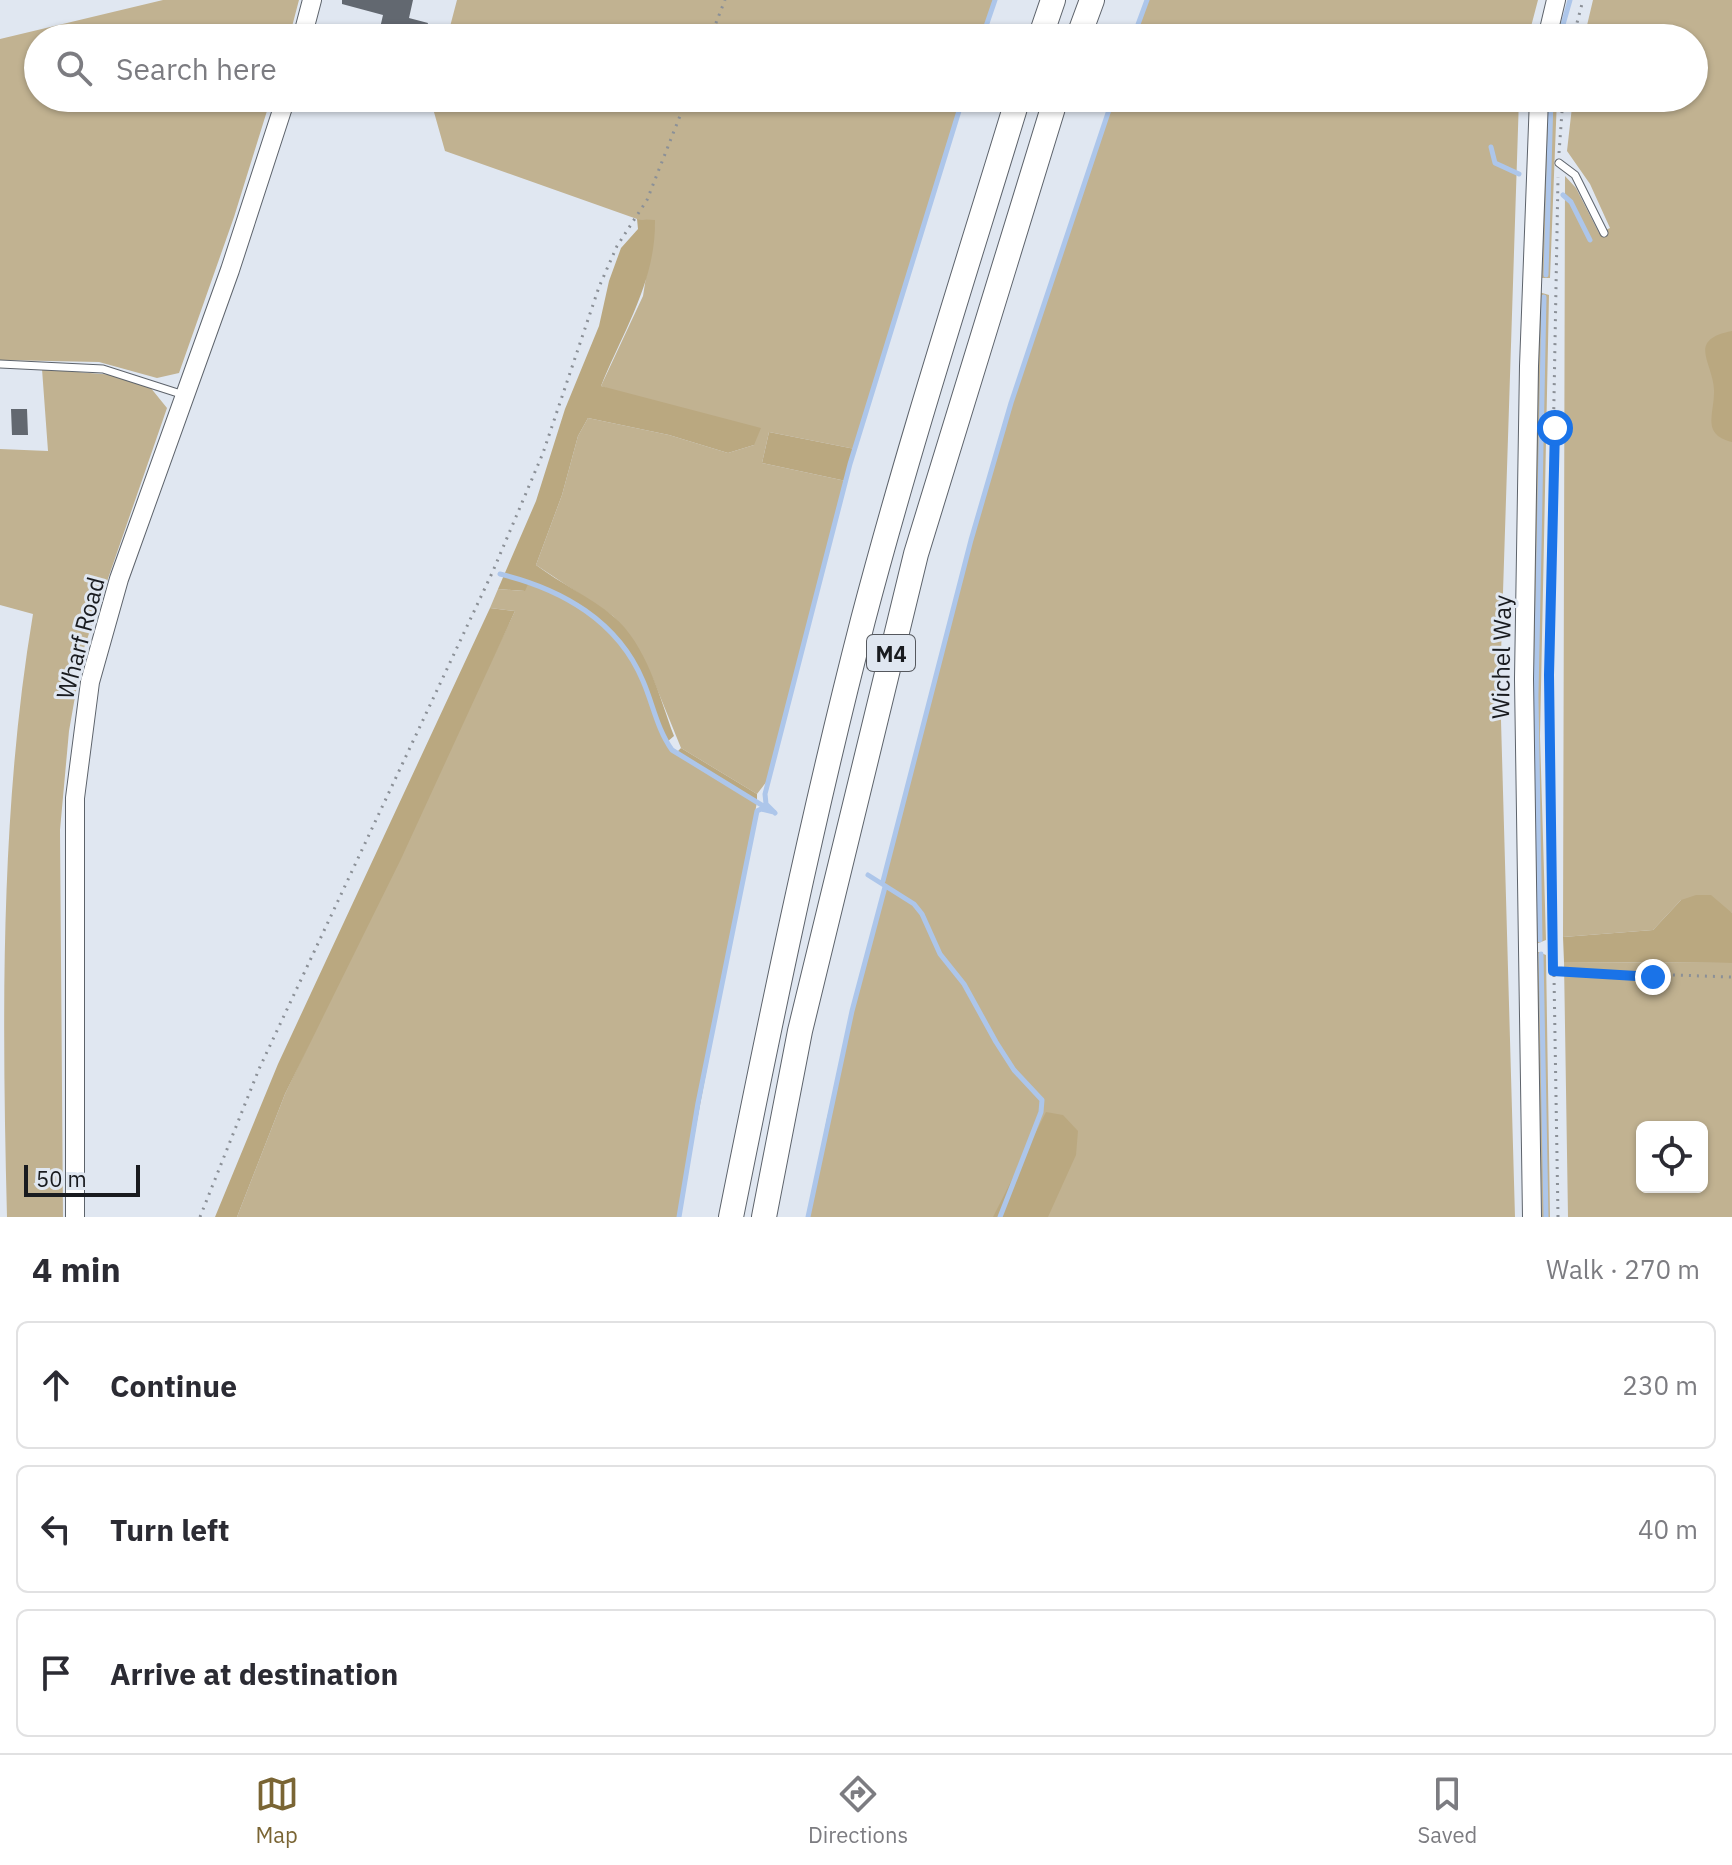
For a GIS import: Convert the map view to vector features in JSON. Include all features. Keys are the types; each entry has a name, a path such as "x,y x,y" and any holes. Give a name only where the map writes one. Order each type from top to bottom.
{"highway":[{"path":"1045,24 1053,0"},
{"path":"1083,24 1092,0"},
{"name":"M4","path":"731,1217 797,890 863,621 917,428 1014,112"},
{"name":"M4","path":"764,1217 800,1031 916,554 1052,112"}],"main road":[{"path":"306,24 312,0"},
{"path":"1550,24 1556,0"},
{"name":"Wharf Road","path":"75,1217 74,837 84,717 104,626 186,396 281,112"},
{"name":"Wichel Way","path":"1532,1217 1524,679 1529,366 1538,112"}],"lane":[{"path":"1559,163 1575,175 1604,233"},
{"path":"0,364 103,369 186,396"}],"path":[{"path":"716,24 725,0"},
{"path":"1577,24 1583,0"},
{"path":"200,1217 259,1069 493,571 543,453 599,287 617,246 647,200 682,112"},
{"path":"1558,1217 1549,675 1562,112"},
{"path":"1553,971 1732,977"}],"shaded area":[{"path":"163,0 299,0 293,24 63,24"},
{"path":"457,0 995,0 987,24 451,24"},
{"path":"1147,0 1538,0 1532,24 1138,24"},
{"path":"1593,0 1732,0 1732,913 1681,900 1653,930 1563,937 1565,176 1576,188 1599,233 1610,228 1590,184 1567,151 1571,112 1708,112 1708,24 1587,24"},
{"path":"24,33 24,112 267,112 234,217 179,373 157,378 99,362 0,360 0,39"},
{"path":"434,112 959,112 855,449 769,432 762,463 846,481 767,781 757,794 681,748 653,679 626,631 613,616 536,565 562,495 578,436 588,418 669,435 728,453 754,445 601,386 643,296 655,221 637,219 445,151"},
{"path":"1108,112 1519,112 1500,685 1515,1217 808,1217 827,1118 885,887 883,881 971,540 1011,403"},
{"path":"1545,112 1556,112 1550,278 1539,278"},
{"path":"637,219 655,220 650,264 637,306 601,386 761,428 754,445 728,453 669,435 588,418 578,436 562,495 536,565 604,609 635,641 657,688 674,736 667,742 636,667 616,635 586,611 535,583 529,582 525,591 498,589 536,501 565,409 599,326 609,281 621,248 638,229"},
{"path":"1539,292 1549,295 1540,736 1546,940 1536,944 1532,736"},
{"path":"1732,331 1732,442 1716,434 1711,422 1714,390 1705,353 1710,340"},
{"path":"42,369 114,375 150,387 167,408 83,651 69,731 60,830 63,1217 7,1217 4,990 9,838 22,688 33,614 0,605 0,449 48,451"},
{"path":"769,432 855,449 846,481 762,463"},
{"path":"529,581 586,611 616,635 636,667 664,738 672,750 757,802 679,1217 237,1217 285,1094 515,611 490,608 498,589 524,591"},
{"path":"490,608 515,611 401,859 285,1094 237,1217 215,1217 278,1064"},
{"path":"681,748 757,794 757,802 681,757 676,753"},
{"path":"1696,895 1711,895 1732,913 1732,963 1564,962 1563,937 1653,930 1681,900"},
{"path":"1536,951 1546,955 1550,1217 1542,1217"},
{"path":"1564,962 1732,963 1732,1217 1568,1217"},
{"path":"1046,1112 1063,1115 1078,1131 1076,1155 1048,1217 993,1217"}],"building":[{"path":"342,0 413,0 409,18 428,23 381,24 383,15 342,4"},
{"path":"11,409 27,409 28,435 12,435"}],"waterway":[{"path":"987,24 995,0"},
{"path":"1138,24 1147,0"},
{"path":"1563,24 1570,0"},
{"path":"775,813 766,804 765,794 850,464 959,112"},
{"path":"883,881 971,540 1011,403 1108,112"},
{"path":"1546,275 1551,112"},
{"path":"1491,147 1495,163 1519,174"},
{"path":"1563,195 1571,202 1590,240"},
{"path":"1540,940 1536,696 1544,297"},
{"path":"500,574 523,580 566,599 603,625 632,660 672,750 765,807"},
{"path":"679,1217 698,1103 757,811 774,812"},
{"path":"868,875 914,904 922,914 940,954 964,984 1014,1070 1042,1100 1041,1112 1000,1217"},
{"path":"808,1217 852,1011 885,887"},
{"path":"1541,954 1546,1217"}],"route":[{"path":"1555,428 1549,675 1553,971 1653,977"}]}
